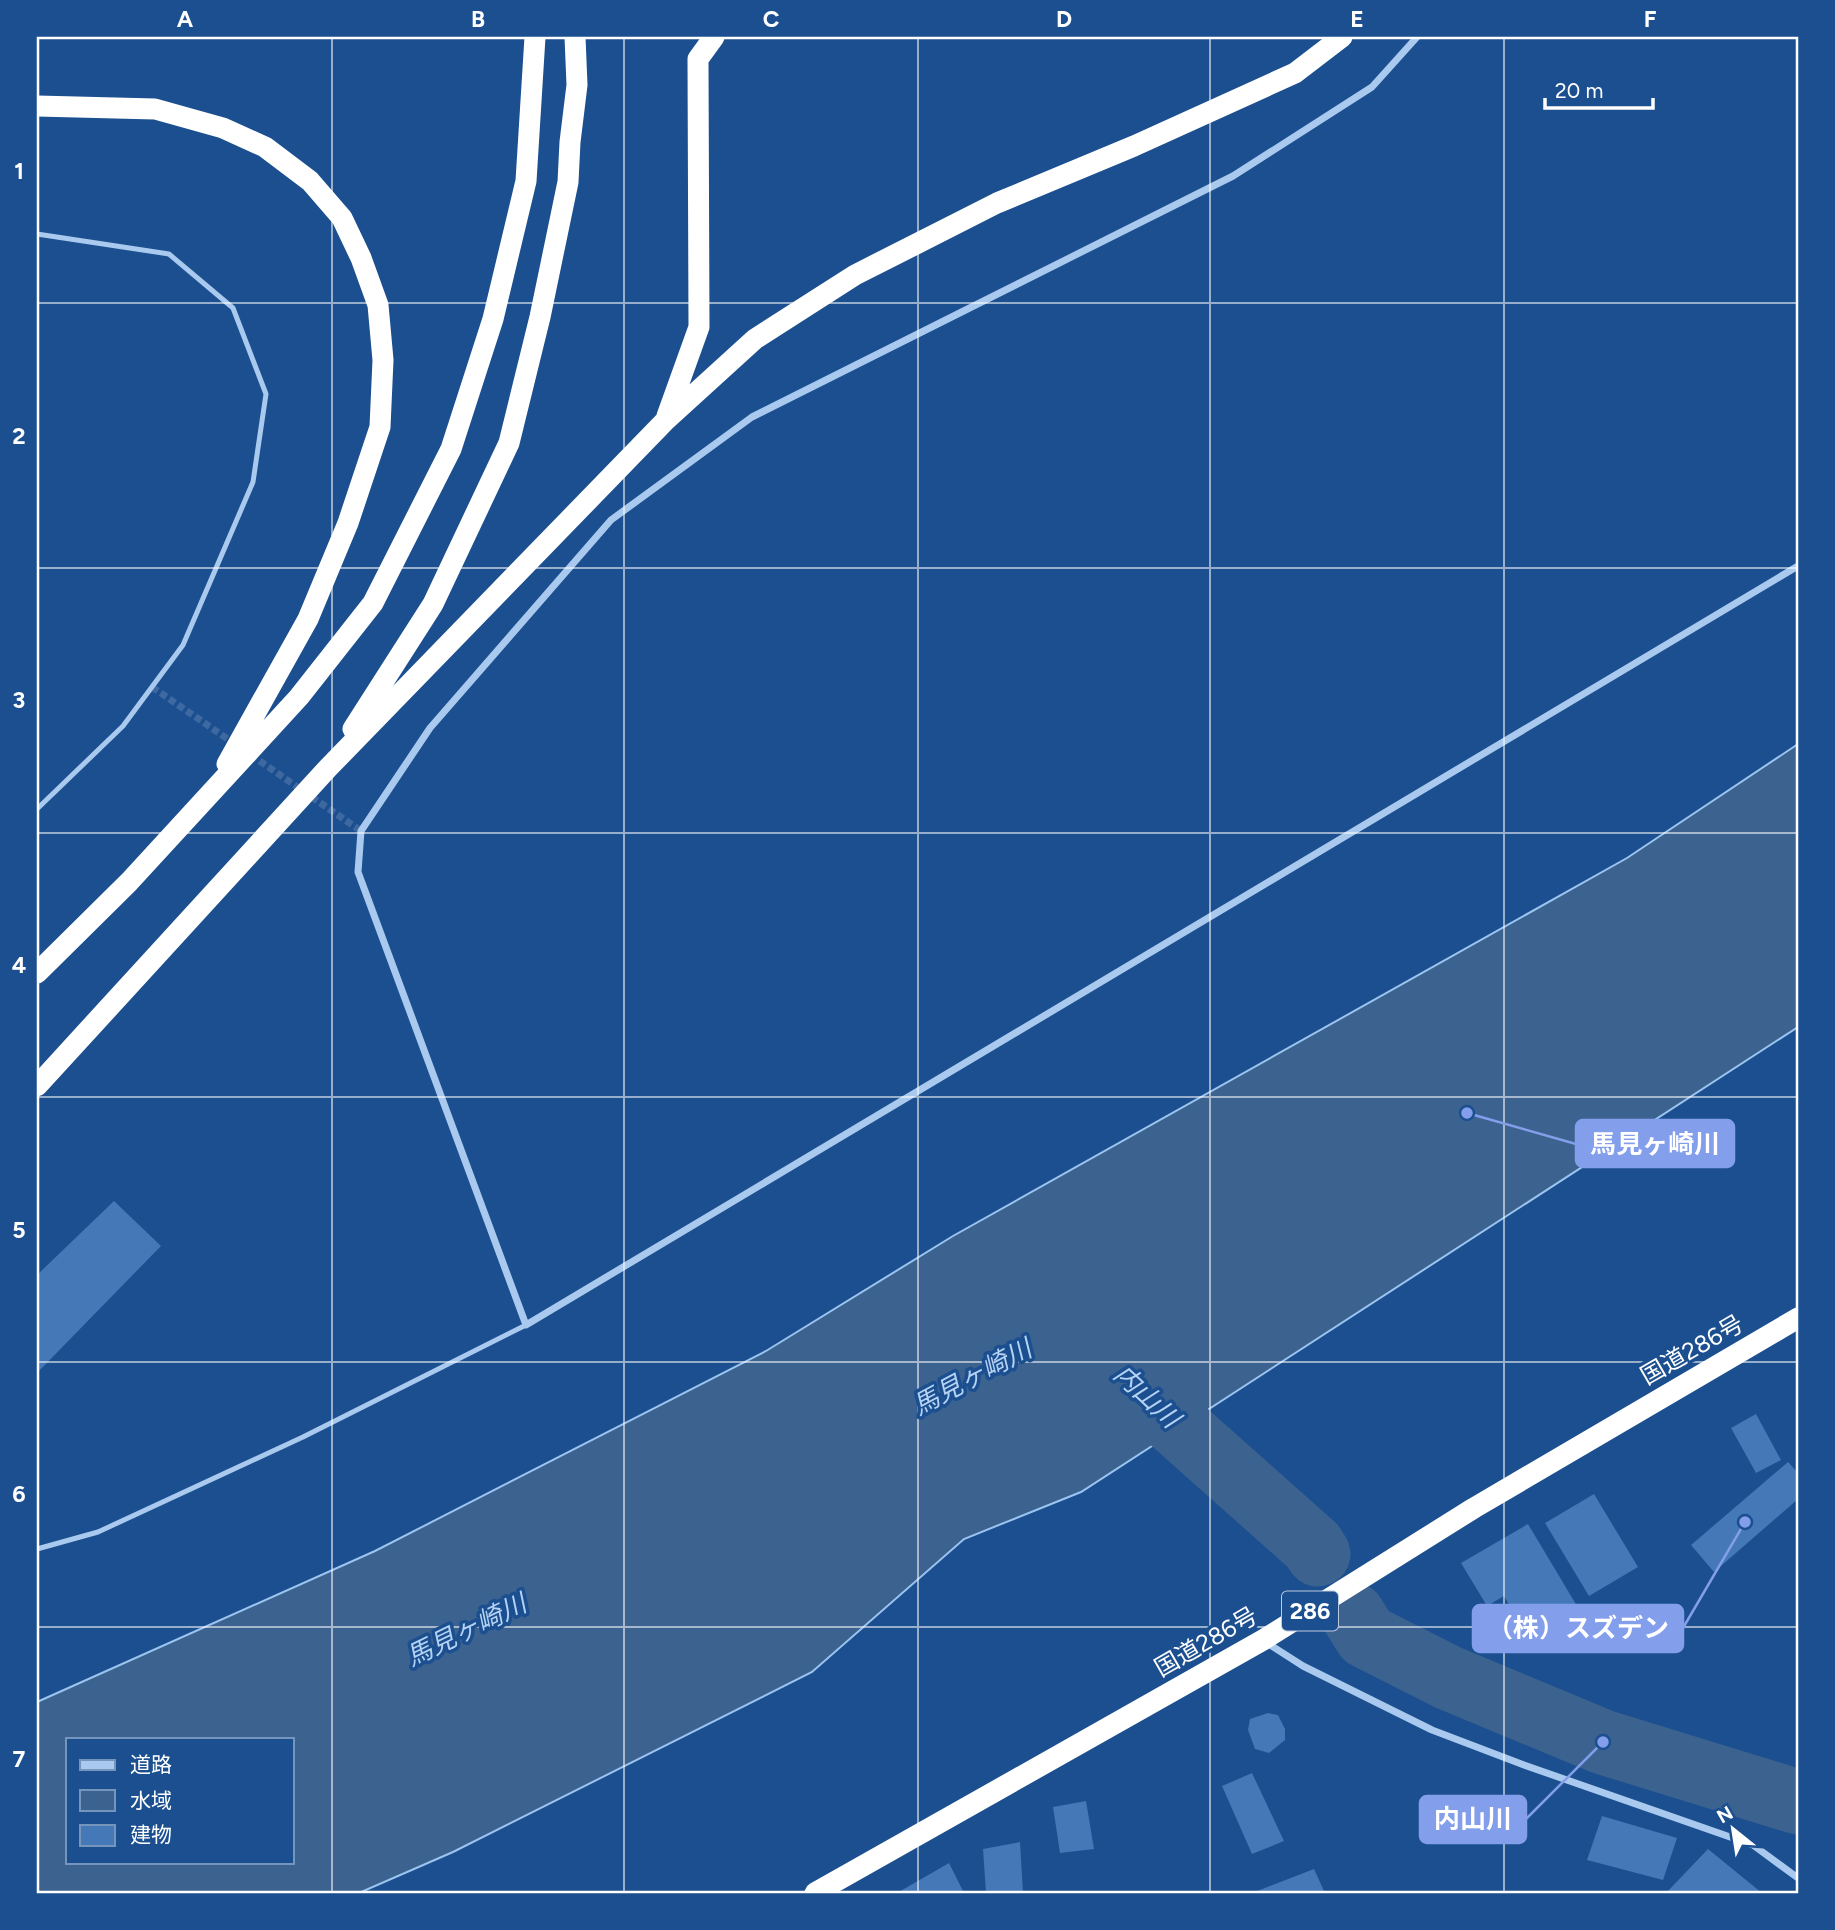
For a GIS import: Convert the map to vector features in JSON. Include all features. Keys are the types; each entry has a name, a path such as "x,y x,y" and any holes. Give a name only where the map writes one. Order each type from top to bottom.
{"highway":[{"path":"37,973 129,882 299,697 373,603 451,449 493,319 526,181 535,37"},
{"path":"328,768 433,604 509,443 540,317 568,182 577,85 575,37"},
{"path":"666,420 699,327 698,59 714,37"},
{"path":"37,1086 328,768 666,420 755,339 855,275 997,202 1134,146 1295,73 1342,37"},
{"path":"37,106 155,109 223,128 265,147 310,181 342,218 361,258 377,305 383,360 380,427 348,523 308,619 210,793"},
{"name":"国道286号","path":"815,1893 1263,1640 1474,1508 1798,1318"}],"street":[{"path":"1417,37 1372,87 1233,176 752,417 611,520 430,728 361,831 358,872 526,1325 1798,566"},
{"path":"1263,1640 1303,1666 1432,1730 1753,1845 1798,1878"}],"lane":[{"path":"37,234 169,254 233,308 266,394 253,482 183,645 123,726 37,809"},
{"path":"37,1549 98,1532 303,1437 526,1325"}],"water":[{"path":"1798,744 1798,1027 1081,1492 964,1539 812,1672 453,1852 359,1893 37,1893 37,1702 375,1551 766,1351 953,1236 1627,858"}],"building":[{"path":"114,1201 161,1246 37,1373 37,1275"},
{"path":"1756,1414 1781,1460 1756,1473 1731,1428"},
{"path":"1788,1462 1798,1473 1798,1499 1714,1572 1691,1545"},
{"path":"1594,1494 1638,1567 1589,1596 1545,1523"},
{"path":"1528,1524 1583,1616 1533,1646 1504,1596 1487,1606 1461,1563"},
{"path":"1268,1713 1278,1715 1285,1729 1285,1740 1269,1753 1255,1749 1248,1730 1250,1719"},
{"path":"1252,1773 1284,1841 1252,1854 1222,1786"},
{"path":"1086,1801 1094,1849 1060,1853 1053,1807"},
{"path":"1602,1816 1677,1838 1663,1880 1587,1860"},
{"path":"1020,1842 1023,1893 986,1893 983,1849"},
{"path":"1708,1849 1762,1893 1666,1893"},
{"path":"949,1863 964,1893 897,1893"},
{"path":"1314,1869 1325,1893 1252,1893"}],"waterway":[{"name":"内山川","path":"1115,1367 1313,1546 1318,1554"},
{"name":"内山川","path":"1353,1615 1366,1636 1449,1678 1603,1742 1798,1802"}],"tunnel":[{"path":"152,687 235,744"},
{"path":"251,755 361,831"}],"place":[{"name":"馬見ヶ崎川","path":"1467,1113"},
{"name":"（株）スズデン","path":"1745,1522"},
{"name":"内山川","path":"1603,1742"}]}
